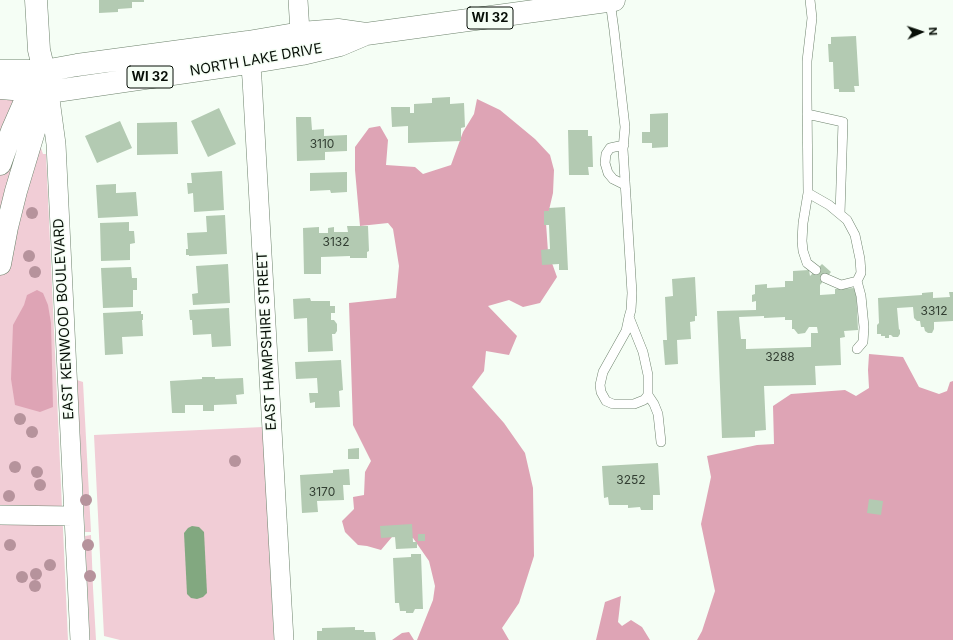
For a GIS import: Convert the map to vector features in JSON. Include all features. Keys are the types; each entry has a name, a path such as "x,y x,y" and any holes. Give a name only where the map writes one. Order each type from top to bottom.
{"main road":[{"path":"0,264 6,227 36,128 40,91 39,75 44,71 39,50 36,0"},
{"name":"NORTH LAKE DRIVE","path":"0,88 40,91 249,52 301,44 338,30 366,34 614,0"},
{"name":"NORTH LAKE DRIVE","path":"0,71 44,71 77,65 249,52"},
{"path":"0,164 12,131 40,91"}],"street":[{"path":"298,0 301,44"},
{"name":"EAST HAMPSHIRE STREET","path":"249,52 284,640"},
{"name":"EAST KENWOOD BOULEVARD","path":"40,91 56,144 80,640"},
{"path":"0,515 73,516"}],"lane":[{"path":"610,0 625,127 625,185 632,293 626,331 603,372 600,385 601,392 606,401 613,404 634,404 644,400 648,395"},
{"path":"810,0 812,18 807,61 808,193 803,223 803,251 807,263 816,270"},
{"path":"807,114 843,122 840,214"},
{"path":"624,145 610,148 606,154 606,163 608,173 613,179 625,185"},
{"path":"808,193 829,205 847,220 855,235 861,273 857,281 861,296 864,327 863,342 857,349"},
{"path":"825,278 841,285 857,281"},
{"path":"629,317 643,352 648,375 648,395 658,414 661,442"}],"shaded area":[{"path":"0,98 24,100 43,154 46,154 68,640 0,640"},
{"path":"477,99 500,110 535,139 550,155 554,170 553,193 546,223 548,252 557,277 540,303 523,307 509,300 488,306 517,336 509,355 486,351 484,371 472,387 504,423 525,453 533,488 534,556 519,603 502,628 509,640 417,640 433,600 435,586 429,561 413,538 392,537 381,550 358,545 345,532 342,521 354,509 353,497 364,495 365,472 371,461 353,425 349,303 396,298 399,266 393,229 388,223 360,226 355,170 355,147 369,128 380,126 388,140 386,165 415,167 423,174 451,165 463,132 474,114"},
{"path":"37,290 43,293 48,305 51,323 53,407 40,412 15,405 11,379 13,325 24,305 27,295"},
{"path":"869,354 903,357 919,387 939,394 947,391 950,382 953,381 953,640 697,640 702,631 715,591 701,524 711,477 707,456 757,445 774,444 773,406 791,394 845,390 856,396 869,388"},
{"path":"77,380 83,382 91,532 85,532"},
{"path":"263,427 274,640 120,640 104,636 94,435"},
{"path":"192,526 199,527 204,532 207,593 203,597 197,599 191,598 187,594 184,533"},
{"path":"91,535 96,640 90,640 85,536"},
{"path":"621,596 618,622 622,626 631,620 642,627 650,640 596,640 605,602"},
{"path":"409,632 414,640 392,640 402,633"}],"building":[{"path":"99,0 144,0 144,2 132,2 132,8 118,9 118,12 99,13"},
{"path":"856,36 859,86 854,86 855,92 839,92 839,89 834,89 833,62 829,62 828,44 831,44 831,37"},
{"path":"450,97 450,104 464,103 465,127 461,128 461,141 408,143 408,126 392,127 391,107 410,107 410,113 414,113 414,104 432,103 432,98"},
{"path":"219,108 236,144 208,157 191,121"},
{"path":"668,113 668,147 652,148 652,143 642,143 642,132 650,132 650,114"},
{"path":"296,117 311,117 312,130 324,129 324,136 347,135 347,151 325,152 325,160 297,161"},
{"path":"120,121 132,148 97,163 85,136"},
{"path":"177,122 178,154 137,155 137,123"},
{"path":"568,130 588,130 588,136 592,136 593,167 588,167 589,175 569,175"},
{"path":"222,171 224,210 194,212 193,193 188,194 187,183 192,183 191,173"},
{"path":"347,172 347,192 331,193 330,190 310,191 310,173"},
{"path":"116,184 116,193 136,192 138,216 98,218 96,185"},
{"path":"565,207 568,270 559,270 559,264 542,265 541,250 550,249 549,225 544,225 544,211 549,211 549,208"},
{"path":"225,215 227,254 186,255 186,249 188,249 187,233 207,232 206,216"},
{"path":"129,222 129,231 134,231 135,243 130,244 130,260 101,261 100,223"},
{"path":"347,226 368,226 369,251 367,252 367,258 350,258 350,256 321,257 321,274 304,274 303,228 319,227 319,233 328,233 328,228 334,227 334,232 348,232"},
{"path":"228,264 230,303 193,305 192,294 198,293 196,266"},
{"path":"822,264 831,272 820,285 820,295 835,294 835,289 856,288 858,330 844,331 845,337 840,338 841,365 815,366 816,385 764,386 766,430 755,431 755,437 722,438 717,311 756,310 756,301 752,302 752,295 755,294 755,285 767,284 767,288 785,287 785,281 793,281 793,271 809,270 810,276","holes":["764,316 764,318 785,317 785,320 792,320 792,329 794,329 798,334 805,333 809,327 817,327 818,333 811,333 811,347 746,349 746,339 741,339 739,317"]},
{"path":"131,267 132,278 137,278 137,290 133,290 133,307 103,308 101,268"},
{"path":"695,277 697,316 695,316 695,321 690,322 691,339 677,340 678,364 665,365 663,340 667,340 665,297 673,296 672,279"},
{"path":"933,292 933,298 950,297 949,292 953,292 953,321 934,322 934,329 932,333 928,333 925,331 924,327 921,327 920,321 917,321 914,318 913,307 897,308 899,330 900,329 900,334 898,337 889,335 889,338 885,338 885,336 881,336 881,334 877,334 877,325 879,323 878,298 922,295 922,293"},
{"path":"310,298 311,301 330,301 330,306 335,306 335,313 331,313 331,320 334,320 337,324 337,331 335,334 332,334 333,351 308,352 307,318 294,319 293,299"},
{"path":"229,308 231,346 212,347 211,334 193,335 192,320 190,320 189,310"},
{"path":"141,311 141,314 143,314 143,336 122,337 123,354 105,355 103,313"},
{"path":"341,360 343,390 339,391 340,407 315,408 315,402 310,403 309,393 318,393 317,378 296,379 295,362"},
{"path":"202,377 215,377 215,379 243,378 244,394 236,395 237,404 214,405 214,411 203,411 203,405 185,405 185,413 172,413 170,381 202,379"},
{"path":"359,448 359,459 348,459 348,449"},
{"path":"658,463 660,495 653,495 653,510 641,510 640,507 628,508 628,505 609,505 608,497 604,498 602,466"},
{"path":"349,469 350,485 343,485 344,500 317,501 318,512 302,513 300,475 333,473 333,470"},
{"path":"869,499 883,501 881,515 867,513"},
{"path":"412,524 413,542 417,542 417,548 396,549 395,537 381,538 380,526"},
{"path":"418,534 425,534 425,541 418,541"},
{"path":"411,554 421,554 423,609 415,609 413,613 406,613 406,611 400,611 399,603 395,603 393,558 411,557"},
{"path":"355,627 355,630 375,632 376,640 317,640 317,631 322,631 322,628"}]}
